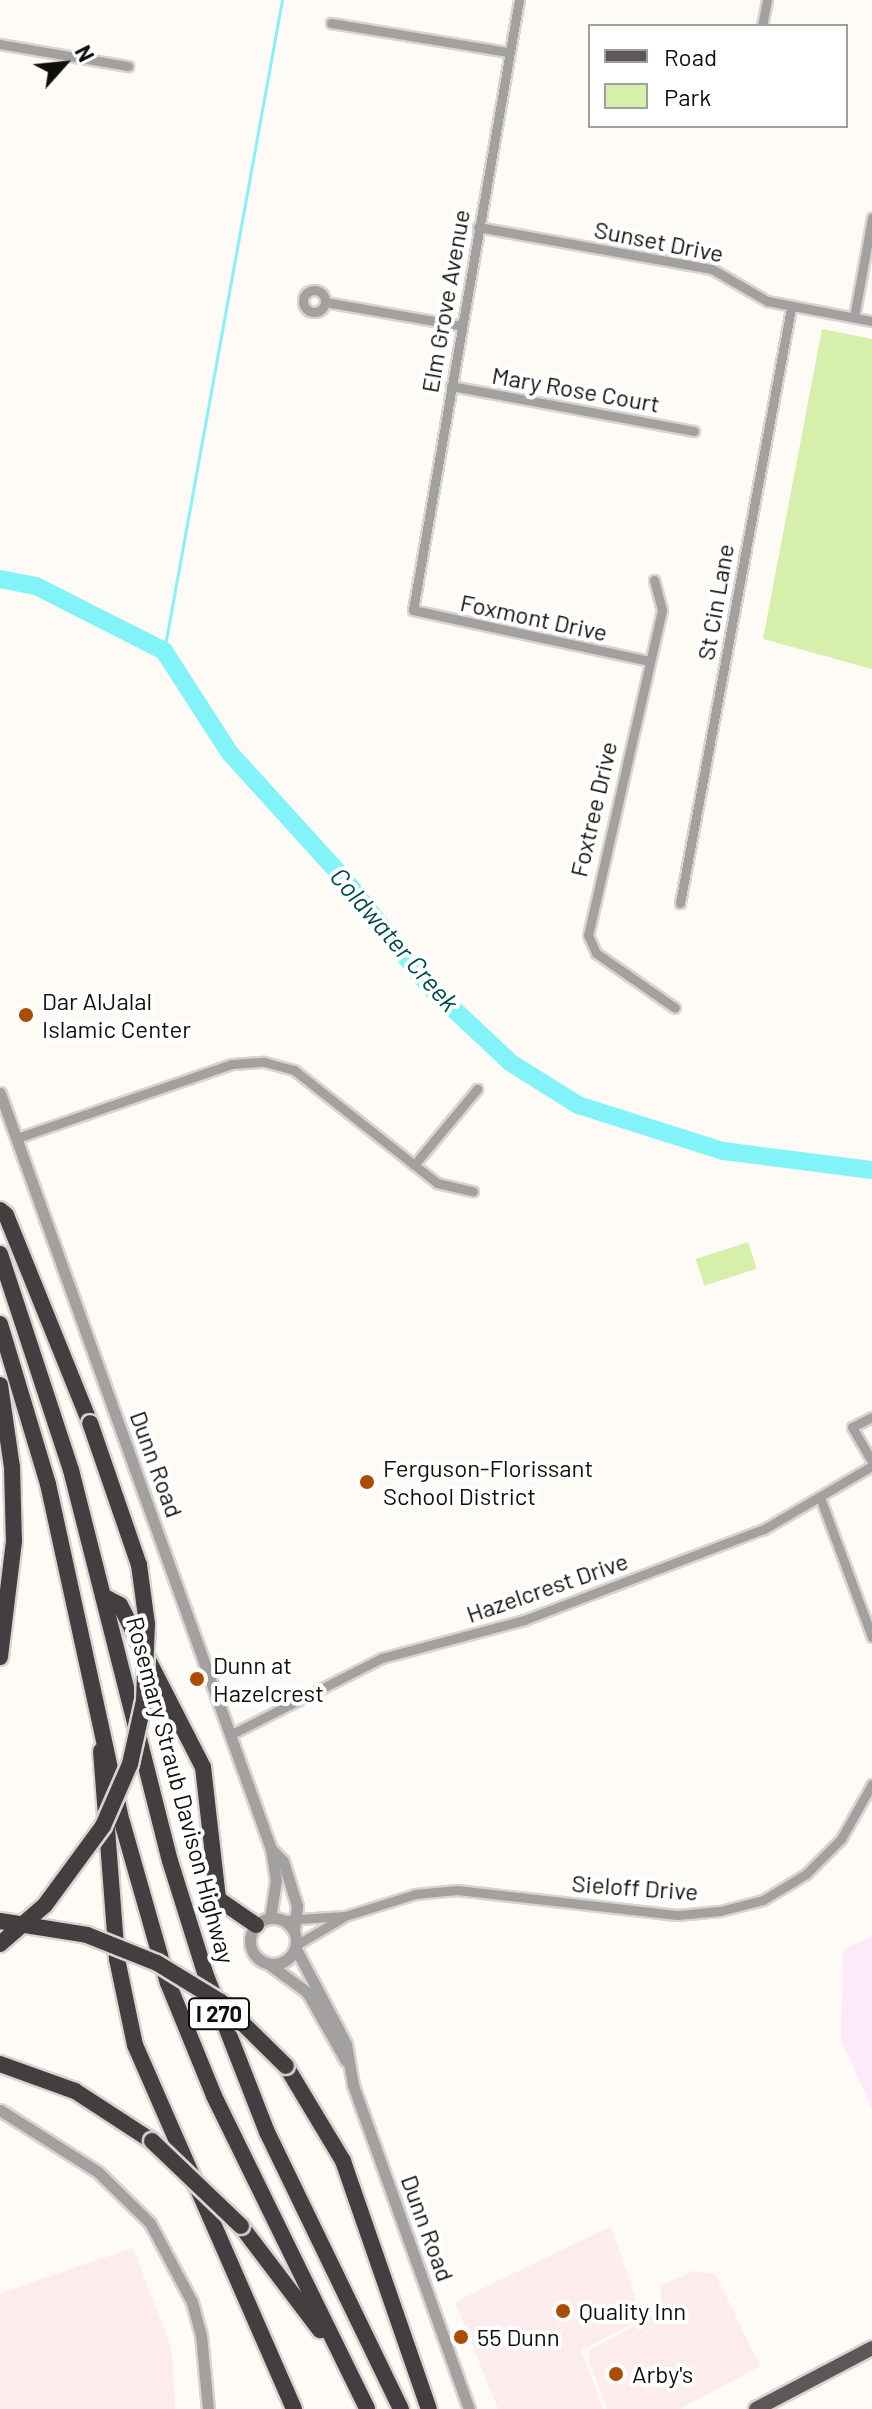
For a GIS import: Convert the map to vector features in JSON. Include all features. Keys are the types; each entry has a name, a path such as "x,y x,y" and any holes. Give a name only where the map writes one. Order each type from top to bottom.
{"highway":[{"path":"0,1210 6,1215 124,1511 144,1591 148,1663 142,1712 130,1764 103,1826 45,1905 0,1944"},
{"name":"Rosemary Straub Davison Highway","path":"0,1254 53,1411 170,1861 224,2026 283,2168 401,2409"},
{"name":"I 270","path":"0,1324 48,1484 141,1896 184,2024 367,2409"},
{"path":"0,1385 14,1505 13,1576 0,1657"},
{"path":"103,1596 120,1605 203,1767 218,1899 263,1921"},
{"path":"102,1729 99,1777 117,1959 135,2045 294,2409"},
{"path":"0,1921 87,1935 157,1963 221,2002 286,2066 343,2161 429,2409"},
{"path":"3,2065 75,2091 152,2141 241,2226 342,2358"}],"main road":[{"path":"756,2409 872,2348"}],"street":[{"name":"Elm Grove Avenue","path":"413,610 519,0"},
{"path":"762,24 767,0"},
{"path":"331,23 509,52"},
{"path":"0,44 128,66"},
{"path":"854,317 872,218"},
{"name":"Sunset Drive","path":"478,227 712,269 767,301 872,321"},
{"path":"325,302 462,326"},
{"name":"St Cin Lane","path":"680,903 791,308"},
{"name":"Mary Rose Court","path":"451,386 694,431"},
{"name":"Foxtree Drive","path":"654,580 662,610 588,935 596,953 675,1008"},
{"name":"Foxmont Drive","path":"413,610 648,661"},
{"path":"17,1138 232,1064 264,1062 294,1070 437,1183 473,1191"},
{"path":"414,1165 477,1089"},
{"name":"Dunn Road","path":"0,1093 271,1849 276,1880 263,1921"},
{"path":"872,1417 852,1427 872,1464"},
{"name":"Hazelcrest Drive","path":"230,1735 382,1658 571,1603 764,1529 821,1500 872,1464"},
{"path":"821,1500 872,1637"},
{"name":"Sieloff Drive","path":"296,1926 345,1916 415,1894 457,1890 677,1915 763,1900 806,1874 841,1839 872,1784"},
{"name":"Dunn Road","path":"271,1849 283,1861 296,1926"},
{"name":"Sieloff Drive","path":"296,1947 345,1916"},
{"path":"283,1920 296,1926 296,1947 284,1962 269,1965 252,1952 250,1938 263,1921 283,1920"},
{"name":"Dunn Road","path":"296,1947 327,2001 346,2044 347,2062"},
{"name":"Dunn Road","path":"269,1965 307,1992 347,2062 469,2409"},
{"path":"0,2110 98,2172 150,2223 192,2302 201,2335 208,2409"}],"shaded area":[{"path":"872,1936 872,2109 841,2040 843,1950"},
{"path":"611,2226 642,2319 581,2350 603,2409 498,2409 455,2302"},
{"path":"133,2248 172,2350 175,2409 0,2409 0,2293"},
{"path":"693,2271 715,2274 760,2366 680,2409 607,2409 588,2358 590,2350 660,2312 661,2286"}],"green space":[{"path":"822,329 872,339 872,669 763,639"},
{"path":"748,1242 757,1269 704,1286 696,1259"}],"waterway":[{"path":"164,651 282,0"},
{"name":"Coldwater Creek","path":"0,579 36,586 164,651 229,752 345,880 429,986 511,1063 578,1105 723,1151 872,1170"}],"place":[{"name":"Dar AlJalal Islamic Center","path":"26,1015"},
{"name":"Ferguson-Florissant School District","path":"367,1482"},
{"name":"Dunn at Hazelcrest","path":"197,1679"},
{"name":"Quality Inn","path":"563,2311"},
{"name":"55 Dunn","path":"461,2337"},
{"name":"Arby's","path":"616,2374"}]}
